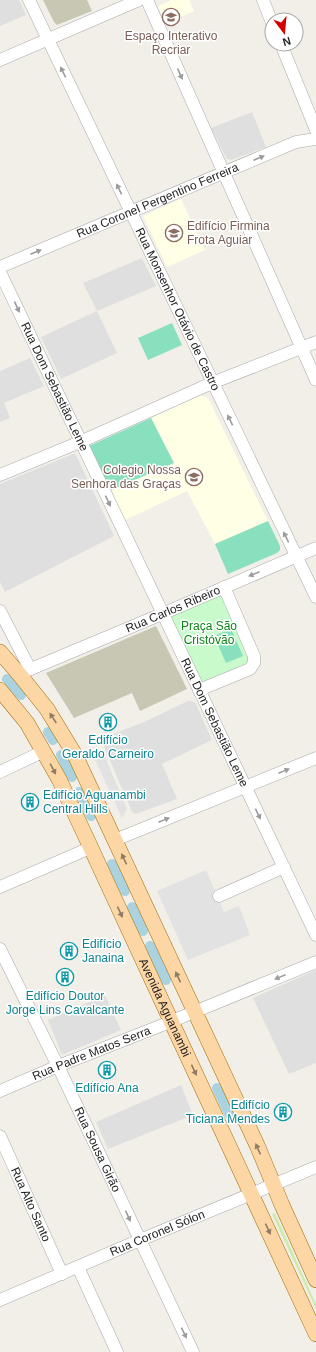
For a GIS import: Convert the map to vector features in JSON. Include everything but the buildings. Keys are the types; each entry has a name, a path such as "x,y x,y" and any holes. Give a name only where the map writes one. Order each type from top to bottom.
{"main road":[{"name":"Avenida Aguanambi","path":"0,652 24,671 75,755 257,1146 316,1280"},
{"name":"Avenida Aguanambi","path":"0,690 27,723 59,779 316,1334"}],"street":[{"name":"Rua Monsenhor Otávio de Castro","path":"29,0 316,597"},
{"path":"0,60 139,0"},
{"path":"147,0 316,380"},
{"path":"263,0 268,12"},
{"path":"284,52 316,130"},
{"name":"Rua Coronel Pergentino Ferreira","path":"0,267 296,142 316,139"},
{"name":"Rua Dom Sebastião Leme","path":"0,272 244,787 316,935"},
{"path":"0,475 80,442 212,383 316,342"},
{"name":"Rua Carlos Ribeiro","path":"24,671 316,548"},
{"path":"199,690 250,669 254,663 254,656 224,587"},
{"path":"0,610 24,671"},
{"path":"0,772 44,751"},
{"path":"115,840 316,758"},
{"path":"0,887 90,848"},
{"path":"219,896 284,867"},
{"name":"Rua Sousa Girão","path":"0,949 58,1066 193,1352"},
{"name":"Rua Padre Matos Serra","path":"0,1092 58,1066 171,1022 316,962"},
{"name":"Rua Alto Santo","path":"0,1136 62,1274"},
{"name":"Rua Coronel Sólon","path":"0,1300 316,1167"},
{"path":"78,1267 117,1352"}],"shaded area":[{"path":"0,0 19,0 26,15 0,26"},
{"path":"43,0 87,0 92,11 57,25"},
{"name":"Espaço Interativo Recriar","path":"171,0 189,0 194,11 165,24 158,6"},
{"path":"252,112 266,147 231,160 227,159 211,128"},
{"name":"Edifício Firmina Frota Aguiar","path":"181,199 205,250 167,267 143,216"},
{"path":"142,258 156,286 97,311 83,283"},
{"path":"97,311 117,353 61,379 41,337"},
{"path":"30,358 44,386 4,403 10,418 0,422 0,371"},
{"name":"Colegio Nossa Senhora das Graças","path":"199,396 208,398 268,521 215,544 187,491 125,520 109,491 174,463 151,418"},
{"path":"73,454 76,455 114,536 5,592 0,582 0,484"},
{"path":"156,626 187,689 140,711 132,693 74,718 46,673"},
{"path":"188,701 195,702 212,740 162,764 177,799 136,814 132,812 103,744 103,738 144,722"},
{"path":"92,753 105,757 127,809 122,818"},
{"path":"206,870 224,912 239,906 250,935 188,960 157,891"},
{"path":"316,970 316,1063 289,1074 253,998"},
{"path":"105,995 121,1030 62,1055 48,1020"},
{"path":"181,1085 193,1115 108,1149 96,1122"}],"green space":[{"path":"172,323 182,345 148,360 138,338"},
{"path":"151,418 174,463 109,491 89,446"},
{"path":"268,521 280,546 280,550 277,553 228,574 215,544"},
{"name":"Praça São Cristóvão","path":"222,594 252,663 203,685 171,617"},
{"path":"231,629 243,656 226,663 214,636"},
{"path":"275,1213 316,1304 316,1309 272,1214"}],"waterway":[{"path":"7,679 21,695"},
{"path":"48,732 53,740"},
{"path":"61,755 72,777"},
{"path":"79,792 91,816"},
{"path":"112,864 125,891"},
{"path":"132,907 143,931"},
{"path":"150,946 166,980"},
{"path":"217,1088 229,1114"}],"place":[{"name":"Espaço Interativo Recriar","path":"171,17"},
{"name":"Edifício Firmina Frota Aguiar","path":"174,233"},
{"name":"Colegio Nossa Senhora das Graças","path":"194,477"},
{"name":"Edifício Geraldo Carneiro","path":"108,722"},
{"name":"Edifício Aguanambi Central Hills","path":"30,802"},
{"name":"Edifício Janaina","path":"69,951"},
{"name":"Edifício Doutor Jorge Lins Cavalcante","path":"65,977"},
{"name":"Edifício Ana","path":"107,1070"},
{"name":"Edifício Ticiana Mendes","path":"283,1112"}]}
